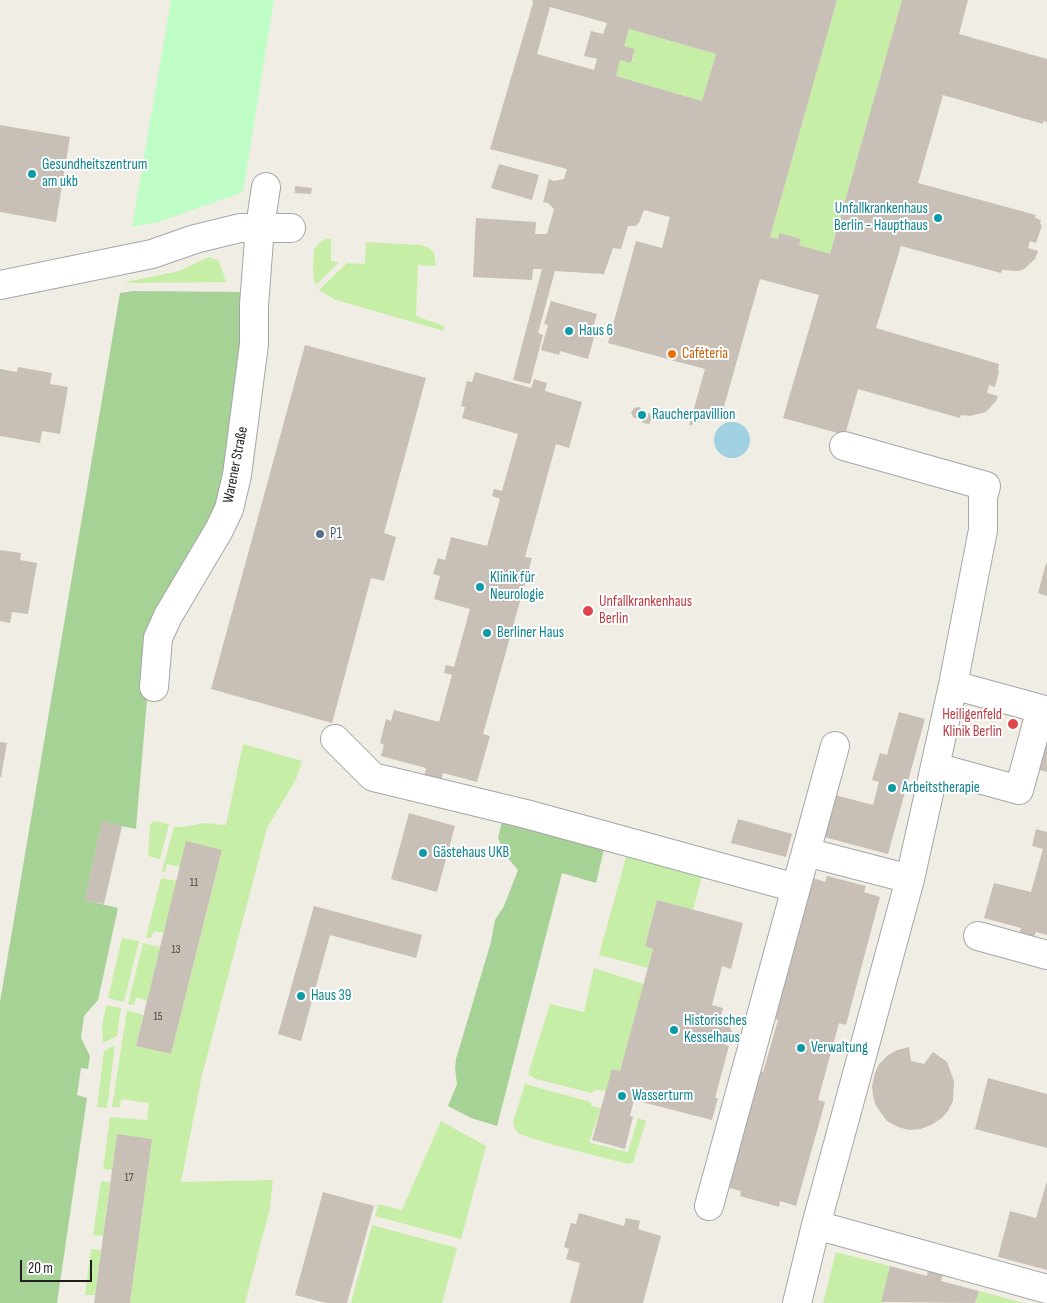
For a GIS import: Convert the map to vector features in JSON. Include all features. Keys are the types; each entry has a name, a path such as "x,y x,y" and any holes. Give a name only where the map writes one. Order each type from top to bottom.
{"street":[{"name":"Warener Straße","path":"154,687 158,638 168,616 219,530 229,509 237,475 254,344 254,305 260,227 266,187"},
{"path":"0,285 152,254 195,239 240,228 291,228"},
{"path":"798,1303 816,1225 910,879 953,685 983,530 983,497 986,486 844,446"},
{"path":"935,767 1019,790 1040,710 953,685"},
{"path":"335,739 373,777 526,814 796,888"},
{"path":"709,1206 835,746"},
{"path":"806,852 910,879"},
{"path":"978,936 1047,955"},
{"path":"816,1225 1047,1289"}],"green space":[{"path":"171,0 274,0 243,192 158,222 132,227"},
{"path":"837,0 902,0 830,254 799,245 779,233 778,239 770,237"},
{"path":"629,29 716,54 702,101 616,76 620,60 632,62 635,49 624,46"},
{"path":"326,239 331,239 331,261 339,262 316,285 313,270 314,250 318,244"},
{"path":"366,242 421,245 431,249 434,253 436,266 418,265 416,316 444,326 444,331 336,300 319,290 347,263 365,264"},
{"path":"209,257 219,261 226,282 126,282 179,271"},
{"path":"133,291 243,292 247,353 214,530 148,630 142,662 149,676 136,829 102,822 85,900 118,908 98,1000 84,1016 81,1038 90,1056 88,1069 81,1068 77,1095 87,1098 57,1303 0,1303 0,1002 120,293"},
{"path":"243,744 302,761 296,779 267,828 202,1075 181,1182 273,1180 270,1208 245,1303 130,1303 152,1139 117,1135 112,1170 103,1169 110,1117 147,1120 149,1103 121,1099 120,1107 112,1107 127,1010 143,1015 136,1046 171,1054 222,851 180,867 167,864 165,872 162,871 174,827 204,823 226,825"},
{"path":"503,817 605,845 596,883 562,873 497,1126 471,1118 448,1106 457,1084 456,1059 491,942 495,920 504,906 518,870 507,857 498,838"},
{"path":"153,821 169,824 160,859 148,856 150,825"},
{"path":"628,850 704,870 693,910 657,900 645,946 653,949 648,968 599,955"},
{"path":"161,878 177,881 164,933 154,931 151,938 146,937"},
{"path":"122,938 139,941 124,1002 108,998"},
{"path":"143,943 160,947 147,1001 136,997 134,1005 128,1004"},
{"path":"594,968 644,984 620,1071 612,1069 606,1091 595,1090 592,1093 536,1079 528,1074 550,1004 584,1012"},
{"path":"106,1005 121,1008 117,1036 103,1043 102,1027"},
{"path":"115,1045 107,1108 97,1107 104,1051"},
{"path":"525,1084 591,1102 591,1106 601,1108 589,1142 591,1143 628,1152 638,1118 646,1121 633,1163 628,1164 554,1145 518,1133 513,1122"},
{"path":"441,1121 486,1146 461,1239 375,1216 378,1204 402,1210"},
{"path":"101,1181 110,1182 103,1236 93,1235"},
{"path":"372,1225 457,1248 442,1303 351,1303"},
{"path":"91,1249 101,1250 95,1295 85,1295"},
{"path":"836,1252 890,1266 881,1302 884,1303 823,1303"},
{"path":"979,1291 1024,1303 975,1303"}],"water":[{"path":"732,422 739,423 745,427 749,433 749,447 745,453 739,457 732,458 725,457 719,453 715,447 714,440 715,433 719,427 725,423"}],"building":[{"name":"Unfallkrankenhaus Berlin - Haupthaus","path":"532,0 837,0 770,237 778,239 779,233 801,239 799,245 830,254 902,0 968,0 959,34 1047,59 1047,122 1043,121 1043,124 943,95 918,183 1036,215 1035,218 1041,220 1040,224 1042,225 1036,243 1030,241 1028,248 1038,251 1035,259 1024,269 1018,271 1002,270 1001,273 901,246 876,328 999,364 995,387 989,385 987,393 998,396 996,401 986,412 970,416 961,415 960,418 858,389 845,435 783,418 819,295 760,279 723,410 689,426 705,369 608,343 636,241 662,248 670,217 644,210 639,223 635,226 628,226 621,249 613,248 604,274 555,271 538,333 543,335 530,384 513,380 542,269 533,269 532,280 473,277 476,218 536,222 535,234 547,234 554,209 548,203 543,202 549,179 554,181 564,179 567,169 490,149 533,3","holes":["550,7 607,23 603,34 591,31 584,56 597,59 594,70 537,54","629,29 716,54 702,101 616,76 620,60 631,63 635,49 624,46"]},
{"name":"Gesundheitszentrum am ukb","path":"0,125 70,137 56,222 0,212"},
{"path":"499,164 539,175 532,200 491,188"},
{"path":"295,186 312,188 311,194 295,193"},
{"name":"Haus 6","path":"551,301 597,314 590,337 594,337 588,359 560,351 559,355 541,350 548,325 544,324"},
{"name":"P1","path":"305,345 426,378 384,533 396,537 384,581 371,578 332,723 211,689"},
{"path":"18,367 52,373 50,384 68,387 60,434 42,431 40,443 0,436 0,369 17,372"},
{"name":"Klinik für Neurologie","path":"475,372 531,388 534,379 547,383 545,391 582,402 569,448 556,444 525,557 532,558 483,734 490,736 477,782 443,773 441,781 424,777 426,768 381,756 384,745 380,743 386,719 391,721 394,710 439,722 452,675 444,673 446,665 454,667 470,609 434,599 440,576 433,574 438,558 445,560 451,537 487,546 500,499 492,496 494,489 502,491 518,434 462,418 465,407 461,406 467,381 472,382"},
{"name":"Raucherpavillion","path":"640,407 643,413 649,413 652,418 649,424 643,423 640,418 634,418 631,413 634,408"},
{"path":"0,550 21,553 20,560 37,563 28,614 12,612 10,623 0,621"},
{"path":"1047,563 1047,596 1038,593"},
{"name":"Arbeitstherapie","path":"899,712 925,719 888,854 824,837 835,795 873,805 879,782 872,780 880,753 887,755"},
{"path":"1047,738 1047,772 1039,770"},
{"path":"0,742 7,743 1,777 0,777"},
{"name":"Gästehaus UKB","path":"409,813 455,826 437,892 391,879"},
{"path":"738,819 792,834 786,857 731,843"},
{"path":"102,821 122,826 104,904 85,900"},
{"path":"1036,829 1047,832 1047,935 1036,932 1034,938 1019,934 1021,928 984,918 994,883 1031,892 1043,849 1032,846"},
{"path":"186,841 222,850 171,1054 136,1046"},
{"name":"Verwaltung","path":"827,876 866,886 864,892 880,897 846,1025 839,1023 818,1100 825,1102 796,1206 780,1201 779,1207 740,1196 741,1191 725,1187 753,1083 757,1084 761,1071 763,1072 778,1020 775,1019 778,1007 773,1006 810,877 825,882"},
{"name":"Historisches Kesselhaus","path":"657,900 743,923 731,969 722,966 712,1005 723,1008 719,1024 729,1025 733,1034 730,1040 724,1044 729,1046 715,1098 718,1098 712,1120 634,1100 630,1116 633,1117 625,1149 592,1140 612,1069 620,1071 653,949 645,946"},
{"name":"Haus 39","path":"314,906 422,935 416,958 330,935 301,1041 278,1034"},
{"path":"909,1047 911,1061 924,1064 933,1052 947,1062 954,1081 953,1101 942,1118 921,1129 909,1130 887,1121 876,1106 872,1086 879,1064 888,1055"},
{"path":"988,1078 1047,1094 1047,1148 975,1129"},
{"path":"117,1134 152,1139 130,1303 94,1303"},
{"path":"1047,1181 1047,1270 998,1257 1010,1211 1036,1218"},
{"path":"323,1192 374,1206 347,1303 326,1303 295,1295"},
{"path":"579,1213 624,1226 626,1218 640,1221 638,1229 661,1236 643,1303 570,1303 580,1263 566,1259 569,1249 564,1247 571,1223 576,1224"},
{"path":"890,1266 927,1276 928,1270 943,1274 941,1281 979,1291 975,1303 881,1302"}],"place":[{"name":"Gesundheitszentrum am ukb","path":"32,174"},
{"name":"Unfallkrankenhaus Berlin - Haupthaus","path":"938,218"},
{"name":"Haus 6","path":"569,331"},
{"name":"Caféteria","path":"672,354"},
{"name":"Raucherpavillion","path":"642,415"},
{"name":"P1","path":"320,534"},
{"name":"Klinik für Neurologie","path":"480,587"},
{"name":"Unfallkrankenhaus Berlin","path":"588,611"},
{"name":"Berliner Haus","path":"487,633"},
{"name":"Heiligenfeld Klinik Berlin","path":"1013,724"},
{"name":"Arbeitstherapie","path":"892,788"},
{"name":"Gästehaus UKB","path":"423,853"},
{"name":"Haus 39","path":"301,996"},
{"name":"Historisches Kesselhaus","path":"674,1030"},
{"name":"Verwaltung","path":"801,1048"},
{"name":"Wasserturm","path":"622,1096"}]}
